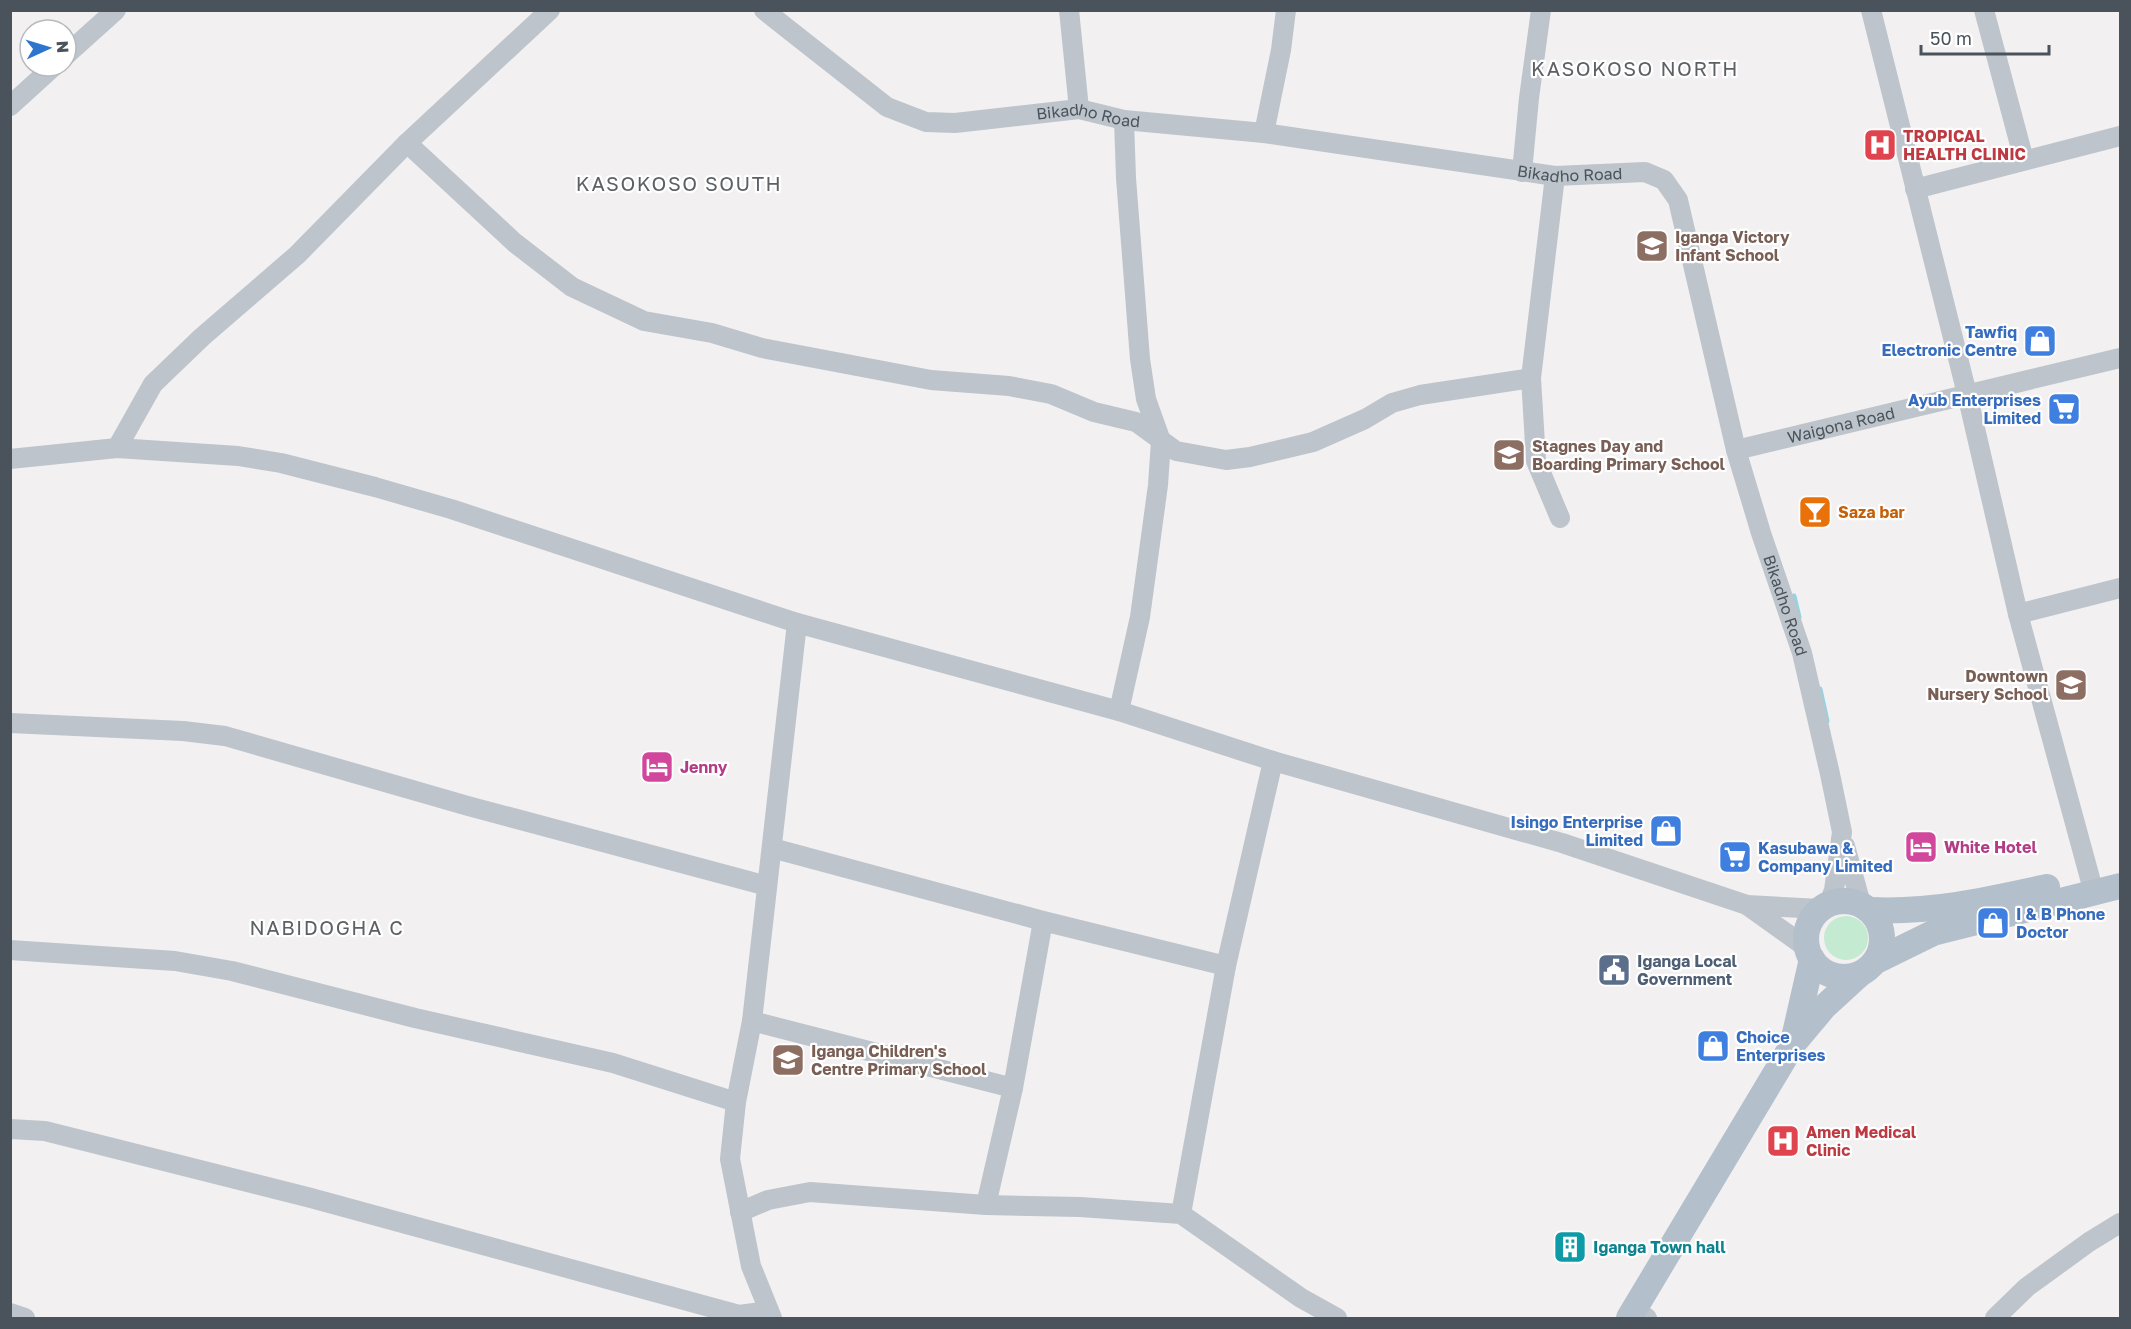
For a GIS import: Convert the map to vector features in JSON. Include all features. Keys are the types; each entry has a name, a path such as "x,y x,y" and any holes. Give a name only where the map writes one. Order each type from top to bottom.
{"main road":[{"path":"1809,954 1818,967 1838,977 1849,977 1933,933 2092,885 2121,870"},
{"path":"1793,1044 1809,954 1806,938 1808,927 1813,917 1825,906 1851,900 1866,907 1896,911 1971,904 2092,885 2121,886"},
{"path":"1637,1316 1793,1044 1824,1007 1868,967 1881,951 1883,940 1878,919 1866,907"}],"street":[{"path":"78,44 116,10"},
{"path":"117,448 153,384 202,337 297,255 406,143 550,10"},
{"name":"Bikadho Road","path":"764,10 887,107 926,122 955,123 1079,109 1124,120 1264,134 1522,172 1555,176 1645,171 1664,180 1677,200 1736,450 1761,534 1802,653 1842,832 1834,890 1825,906"},
{"path":"1069,10 1079,109"},
{"path":"1264,134 1281,50 1286,10"},
{"path":"1522,172 1530,87 1541,10"},
{"path":"1870,10 1967,394 2018,615 2092,885"},
{"path":"1984,10 2024,160"},
{"path":"12,102 40,78"},
{"path":"1119,711 1140,617 1158,485 1161,441 1146,399 1140,359 1126,178 1124,120"},
{"path":"1916,189 2121,136"},
{"path":"406,143 515,243 572,287 644,321 712,333 762,348 932,380 1009,386 1051,394 1094,412 1136,422 1176,451 1226,460 1250,457 1313,442 1365,419 1392,403 1411,397 1531,378"},
{"path":"1555,176 1531,378 1536,461 1560,518"},
{"name":"Waigona Road","path":"1736,450 2121,358"},
{"path":"10,459 117,448 238,456 281,463 451,509 797,623 1119,711 1274,761 1562,843 1747,905 1825,906"},
{"path":"2018,615 2121,588"},
{"path":"10,1129 45,1131 311,1198 739,1315 770,1315 751,1266 730,1158 736,1102 752,1021 797,623"},
{"path":"10,723 183,731 225,736 468,806 767,886"},
{"path":"1181,1214 1226,966 1274,761"},
{"path":"1842,832 1855,887 1866,907"},
{"path":"771,848 1043,921 1226,966"},
{"path":"1747,905 1809,954"},
{"path":"986,1205 1013,1088 1043,921"},
{"path":"10,950 175,961 232,971 415,1018 613,1063 736,1102"},
{"path":"752,1021 1013,1088"},
{"path":"740,1212 768,1200 810,1192 986,1205 1080,1207 1181,1214 1301,1298 1337,1318"},
{"path":"1995,1318 2027,1287 2089,1242 2121,1223"},
{"path":"10,1313 24,1318"}],"green space":[{"path":"1846,916 1861,923 1868,938 1861,953 1846,960 1831,953 1824,938 1831,923"}],"waterway":[{"path":"1794,596 1799,617"},
{"path":"1820,689 1827,721"}],"place":[{"name":"TROPICAL HEALTH CLINIC","path":"1880,145"},
{"name":"Iganga Victory Infant School","path":"1652,246"},
{"name":"Tawfiq Electronic Centre","path":"2040,341"},
{"name":"Ayub Enterprises Limited","path":"2064,409"},
{"name":"Stagnes Day and Boarding Primary School","path":"1509,455"},
{"name":"Saza bar","path":"1815,512"},
{"name":"Downtown Nursery School","path":"2071,685"},
{"name":"Jenny","path":"657,767"},
{"name":"Isingo Enterprise Limited","path":"1666,831"},
{"name":"White Hotel","path":"1921,847"},
{"name":"Kasubawa & Company Limited","path":"1735,857"},
{"name":"I & B Phone Doctor","path":"1993,923"},
{"name":"Iganga Local Government","path":"1614,970"},
{"name":"Choice Enterprises","path":"1713,1046"},
{"name":"Iganga Children's Centre Primary School","path":"788,1060"},
{"name":"Amen Medical Clinic","path":"1783,1141"},
{"name":"Iganga Town hall","path":"1570,1247"}],"district":[{"name":"KASOKOSO NORTH","path":"1635,68"},
{"name":"KASOKOSO SOUTH","path":"679,183"},
{"name":"NABIDOGHA C","path":"327,927"}]}
